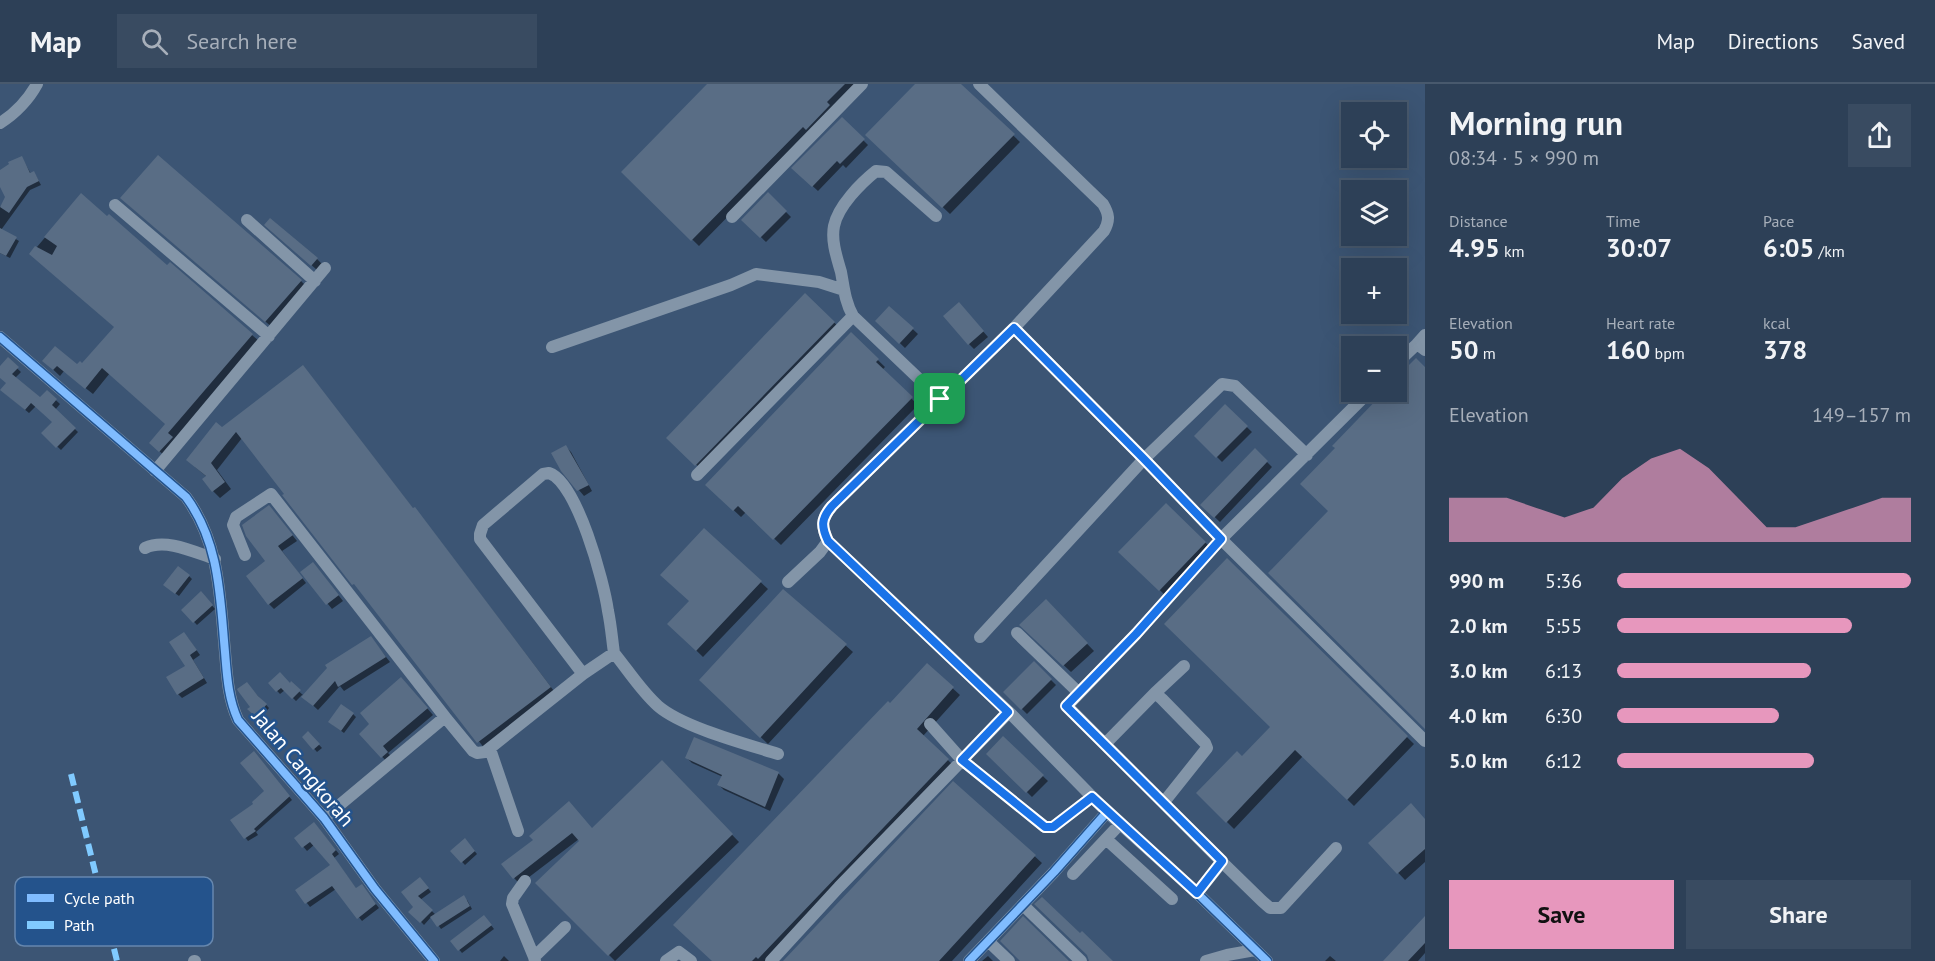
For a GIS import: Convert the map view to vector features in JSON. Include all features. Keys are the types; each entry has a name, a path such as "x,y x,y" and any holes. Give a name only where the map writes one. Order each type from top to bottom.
{"street":[{"path":"0,123 20,107 37,84"},
{"path":"732,217 862,84"},
{"path":"979,84 1103,204 1108,212 1109,222 1104,231 1014,328 826,514 822,521 823,529 828,541 1008,712 1040,737 1107,812 1197,893 1267,961"},
{"path":"936,216 886,172 876,171 845,203 834,226 846,305 853,316 940,399"},
{"path":"115,205 269,336"},
{"path":"247,220 315,281"},
{"path":"155,471 325,268"},
{"path":"552,347 731,285 756,274 819,282 844,290"},
{"path":"697,476 853,316"},
{"path":"1014,328 1221,539 1425,741"},
{"name":"Jalan Cangkorah","path":"0,337 186,497 196,511 205,527 215,558 231,704 238,720 324,818 375,890 434,961"},
{"path":"1407,355 1422,343"},
{"path":"980,637 1144,459 1222,384 1231,384 1307,455"},
{"path":"1336,848 1281,908 1270,908 1067,706 1136,634 1221,539 1360,402"},
{"path":"583,674 480,539 483,525 543,474 549,473 560,479 577,507 592,548 608,609 614,653 647,695 669,715 736,741 778,754"},
{"path":"245,555 233,525 234,520 271,494 473,751 481,753 490,749 583,674 614,653"},
{"path":"789,582 828,541"},
{"path":"145,548 159,544 215,558"},
{"path":"1017,633 1079,693"},
{"path":"1106,744 1184,666"},
{"path":"1155,693 1205,743 1207,748 1164,802"},
{"path":"771,961 1008,712"},
{"path":"324,818 445,717"},
{"path":"930,724 962,760 1045,827 1053,827 1092,797"},
{"path":"490,749 518,831"},
{"path":"969,961 1107,812"},
{"path":"1074,874 1120,824"},
{"path":"1106,839 1172,898"},
{"path":"1197,893 1222,861"},
{"path":"525,881 513,898 512,904 535,959 566,927"},
{"path":"1023,905 1081,961"},
{"path":"988,941 1009,961"},
{"path":"1206,961 1227,954 1255,950"},
{"path":"666,961 679,952 691,961"}],"building":[{"path":"707,84 845,84 827,102 830,105 806,130 803,127 691,241 621,172"},
{"path":"915,84 961,84 1015,134 942,208 865,135"},
{"path":"842,117 865,139 840,164 837,161 812,187 791,168"},
{"path":"158,155 302,280 265,322 120,198"},
{"path":"22,156 30,173 34,171 39,181 27,187 9,213 0,207 5,197 0,187 0,170 9,164 8,162"},
{"path":"768,192 787,211 760,238 741,220"},
{"path":"81,193 107,216 109,214 167,265 170,262 253,334 168,433 173,437 159,452 149,443 165,424 102,368 85,389 57,366 53,370 42,361 55,346 77,364 80,361 82,363 114,327 29,254 35,246 52,255 57,246 44,237"},
{"path":"270,218 318,258 311,266 264,225"},
{"path":"0,228 17,237 6,256 0,253"},
{"path":"805,293 835,322 695,466 666,438"},
{"path":"959,302 984,331 968,345 943,316"},
{"path":"889,306 914,328 899,344 875,321"},
{"path":"851,332 879,359 876,362 913,397 773,540 738,506 733,511 705,485"},
{"path":"8,357 19,367 12,374 40,397 47,390 57,399 52,405 76,428 56,448 41,433 52,422 31,403 25,410 0,390 6,383 0,378 0,366"},
{"path":"1416,358 1425,367 1425,729 1268,573 1328,511 1300,484 1335,448 1332,446 1374,402 1407,402 1407,367"},
{"path":"303,365 413,508 415,507 551,687 477,743 282,495 284,494 236,432 211,463 225,482 212,492 202,479 206,476 186,460 216,422 222,427"},
{"path":"1225,404 1248,426 1216,458 1194,436"},
{"path":"566,445 589,485 577,491 561,471 551,453"},
{"path":"1255,448 1268,461 1214,518 1200,505"},
{"path":"1166,503 1206,542 1159,591 1118,552"},
{"path":"269,505 293,535 278,546 303,578 268,605 246,576 265,561 246,536 242,525"},
{"path":"704,528 762,581 696,651 667,624 689,601 660,575"},
{"path":"1227,558 1408,736 1347,800 1295,750 1226,823 1196,793 1237,751 1242,756 1270,727 1164,624"},
{"path":"313,562 339,595 326,605 300,572"},
{"path":"178,566 190,575 175,594 163,585"},
{"path":"783,589 847,644 760,738 699,680"},
{"path":"201,591 213,605 193,623 181,610"},
{"path":"1046,599 1088,643 1063,666 1019,625"},
{"path":"184,632 197,650 190,655 204,678 177,695 166,677 185,666 169,642"},
{"path":"371,636 386,657 338,687 335,681 313,706 301,697 327,668 325,665"},
{"path":"1034,661 1052,679 1021,710 1003,692"},
{"path":"927,663 954,687 917,729 949,759 758,959 756,957 752,961 712,961 673,925"},
{"path":"280,672 290,683 291,681 301,690 292,699 281,688 276,692 268,683"},
{"path":"401,677 428,708 383,746 388,752 381,758 359,734 369,724 360,713"},
{"path":"247,682 267,704 256,717 247,709 250,707 237,689"},
{"path":"341,704 354,713 341,731 328,722"},
{"path":"308,731 320,744 313,750 302,737"},
{"path":"1003,736 1044,775 1026,793 986,754"},
{"path":"694,737 779,772 765,807 717,785 722,775 685,758"},
{"path":"254,751 290,796 254,829 256,831 244,839 230,820 253,804 252,802 264,791 240,763"},
{"path":"662,760 733,834 608,956 535,883 579,841 572,833 513,879 501,864 533,840 529,836 569,801 592,828"},
{"path":"953,781 1036,855 939,961 783,961"},
{"path":"1411,803 1425,819 1425,849 1397,874 1368,843"},
{"path":"314,822 336,850 332,854 356,888 362,884 376,904 357,919 332,886 305,904 295,890 330,865 310,842 302,848 294,838"},
{"path":"465,838 475,851 461,863 450,851"},
{"path":"420,877 429,888 418,896 433,910 420,923 408,912 413,907 401,892"},
{"path":"464,895 470,906 437,927 430,917"},
{"path":"1042,897 1113,961 1089,961 1087,955 1034,904"},
{"path":"484,915 492,925 458,951 450,941"},
{"path":"1023,916 1069,961 1020,961 1000,941"},
{"path":"1425,916 1425,943 1408,961 1383,961"}],"marked path":[{"path":"71,774 96,877"},
{"path":"113,946 117,961"}],"cycle path":[{"path":"0,337 186,497 206,533 212,552 219,591 228,687 238,720 324,818 375,889 434,961"},
{"path":"969,961 1054,872 1107,812 1197,893 1267,961"}],"route":[{"path":"1014,328 1221,539 1136,634 1066,706 1222,861 1197,893 1092,797 1053,827 1045,827 962,760 1008,712 828,541 822,521 832,506 940,399 1014,328"}]}
